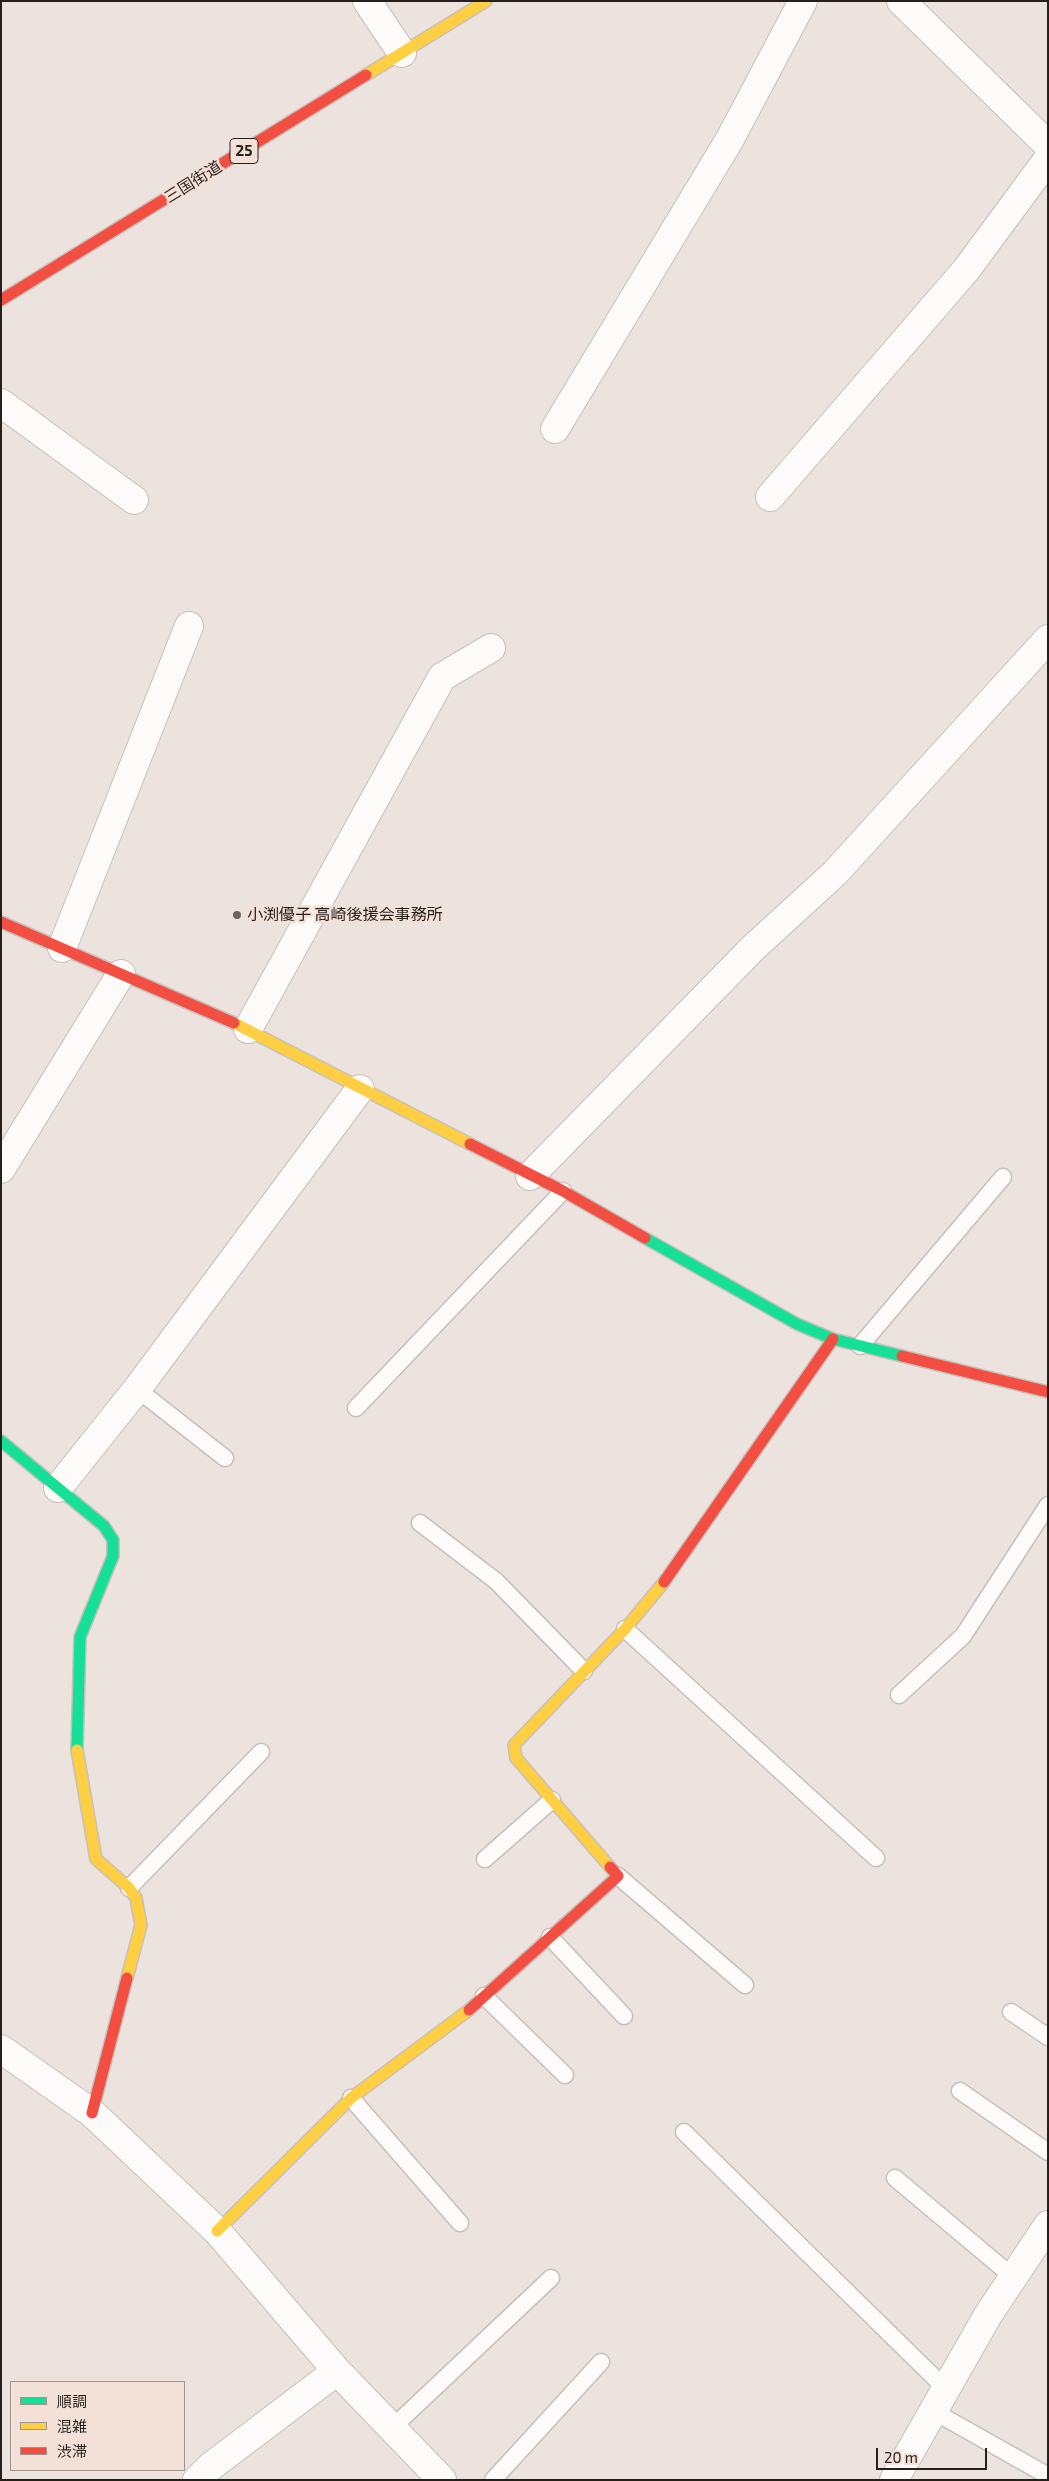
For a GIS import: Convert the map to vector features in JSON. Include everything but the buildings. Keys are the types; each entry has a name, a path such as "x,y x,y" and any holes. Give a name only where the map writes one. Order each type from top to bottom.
{"street":[{"path":"367,1 402,53"},
{"name":"三国街道","path":"1,300 486,1"},
{"path":"555,429 730,139 803,1"},
{"path":"901,1 1048,145"},
{"path":"770,497 966,270 1048,159"},
{"path":"1,403 134,500"},
{"path":"62,948 189,626"},
{"path":"530,1176 753,948 835,872 1048,639"},
{"path":"248,1030 442,677 491,648"},
{"path":"1,922 248,1030 530,1176 563,1191 797,1324 833,1339 1048,1392"},
{"path":"1,1169 121,974"},
{"path":"58,1488 137,1389 360,1089"},
{"path":"217,2230 351,2098 466,2012 618,1876 516,1758 514,1746 625,1629 670,1574 833,1339"},
{"path":"1,1441 104,1526 113,1540 113,1556 80,1637 77,1748 96,1859 129,1888 136,1898 141,1925 92,2113"},
{"path":"1,2049 92,2113 217,2230 337,2370 442,2480"},
{"path":"894,2480 988,2315 1047,2229"},
{"path":"197,2480 210,2467 337,2370"}],"lane":[{"path":"860,1346 1003,1177"},
{"path":"356,1408 563,1191"},
{"path":"137,1389 225,1458"},
{"path":"900,1695 963,1636 1048,1505"},
{"path":"420,1523 496,1581 584,1671"},
{"path":"625,1629 876,1858"},
{"path":"129,1888 261,1752"},
{"path":"484,1859 552,1800"},
{"path":"618,1876 745,1985"},
{"path":"550,1937 624,2016"},
{"path":"484,1996 565,2075"},
{"path":"1011,2012 1048,2037"},
{"path":"960,2091 1048,2152"},
{"path":"351,2098 460,2223"},
{"path":"684,2132 940,2400 1043,2473"},
{"path":"895,2178 1013,2277"},
{"path":"392,2428 551,2278"},
{"path":"492,2480 601,2362"}],"traffic: fast":[{"path":"645,1238 797,1324 833,1339 902,1356"},
{"path":"1,1441 104,1526 113,1540 113,1556 80,1637 77,1750"}],"traffic: slow":[{"path":"366,75 486,1"},
{"path":"234,1023 470,1144"},
{"path":"610,1867 516,1758 514,1745 625,1629 664,1582"},
{"path":"77,1750 96,1859 129,1888 136,1898 141,1925 127,1978"},
{"path":"217,2231 351,2098 469,2010"}],"traffic: jam":[{"path":"1,300 366,75"},
{"path":"1,922 234,1023"},
{"path":"470,1144 563,1191 645,1238"},
{"path":"664,1582 833,1339"},
{"path":"902,1356 1048,1392"},
{"path":"469,2010 618,1876 610,1867"},
{"path":"92,2113 127,1978"}],"place":[{"name":"小渕優子 高崎後援会事務所","path":"237,915"}]}
